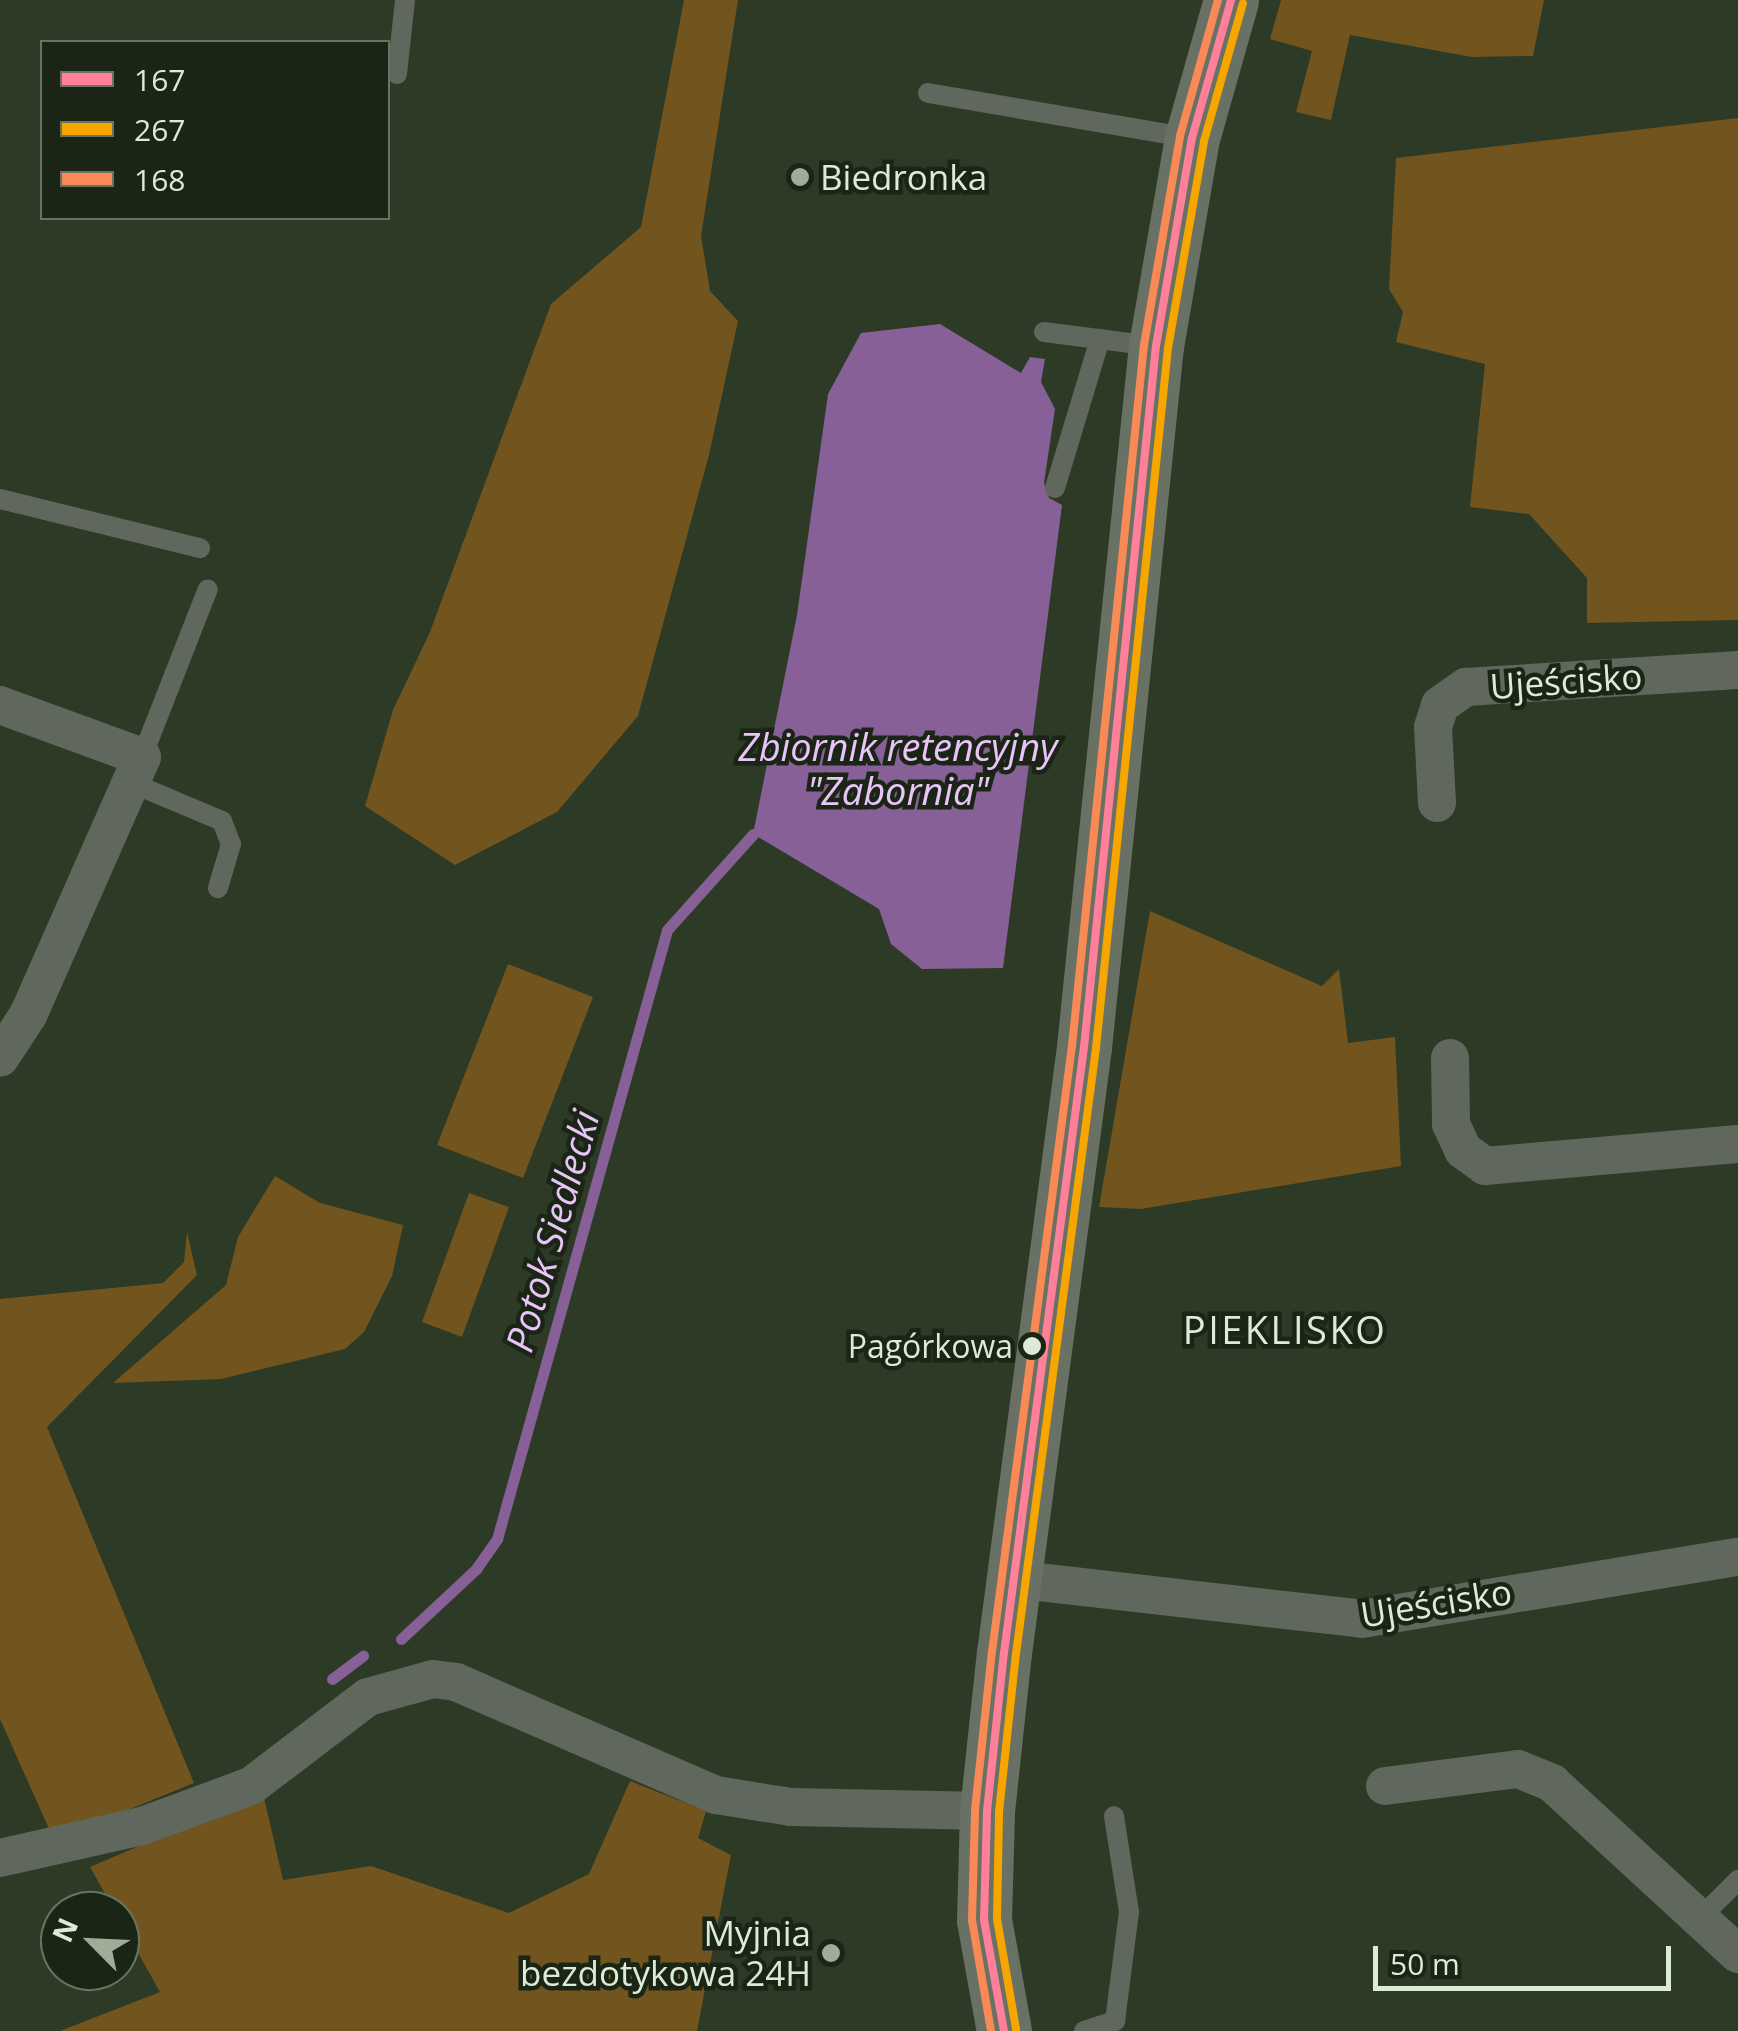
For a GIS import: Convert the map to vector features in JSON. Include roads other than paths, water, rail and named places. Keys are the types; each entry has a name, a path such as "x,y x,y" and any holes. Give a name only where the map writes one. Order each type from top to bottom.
{"street":[{"path":"1004,2031 984,1920 986,1811 1084,1047 1156,346 1192,138 1231,0"},
{"name":"Ujeścisko","path":"1437,804 1433,726 1440,706 1466,687 1738,670"},
{"path":"0,705 137,770 28,1015 0,1058"},
{"path":"1450,1058 1451,1124 1464,1150 1486,1166 1738,1144"},
{"name":"Ujeścisko","path":"1013,1579 1362,1619 1738,1557"},
{"path":"0,1858 142,1826 251,1786 368,1697 433,1680 456,1682 716,1795 790,1806 986,1811"},
{"path":"1385,1786 1518,1770 1552,1783 1738,1954"}],"lane":[{"path":"397,74 404,0"},
{"path":"928,93 1192,138"},
{"path":"1044,332 1156,346"},
{"path":"1055,488 1100,339"},
{"path":"0,500 200,548"},
{"path":"208,590 137,770 222,821 231,844 218,888"},
{"path":"1084,2031 1115,2021 1129,1912 1114,1816"},
{"path":"1700,1918 1738,1880"}],"water":[{"name":"Zbiornik retencyjny \"Zabornia\"","path":"940,324 1021,373 1030,357 1045,359 1041,382 1055,409 1044,483 1049,498 1062,505 1003,968 922,969 891,944 879,909 753,834 797,615 828,394 861,333"}],"waterway":[{"name":"Potok Siedlecki","path":"401,1639 476,1569 497,1539 667,930 753,834"},
{"name":"Potok Siedlecki","path":"332,1679 363,1656"}],"place":[{"name":"Biedronka","path":"800,177"},
{"name":"Pagórkowa","path":"1032,1346"},
{"name":"Myjnia bezdotykowa 24H","path":"831,1953"}],"district":[{"name":"PIEKLISKO","path":"1285,1330"}]}
